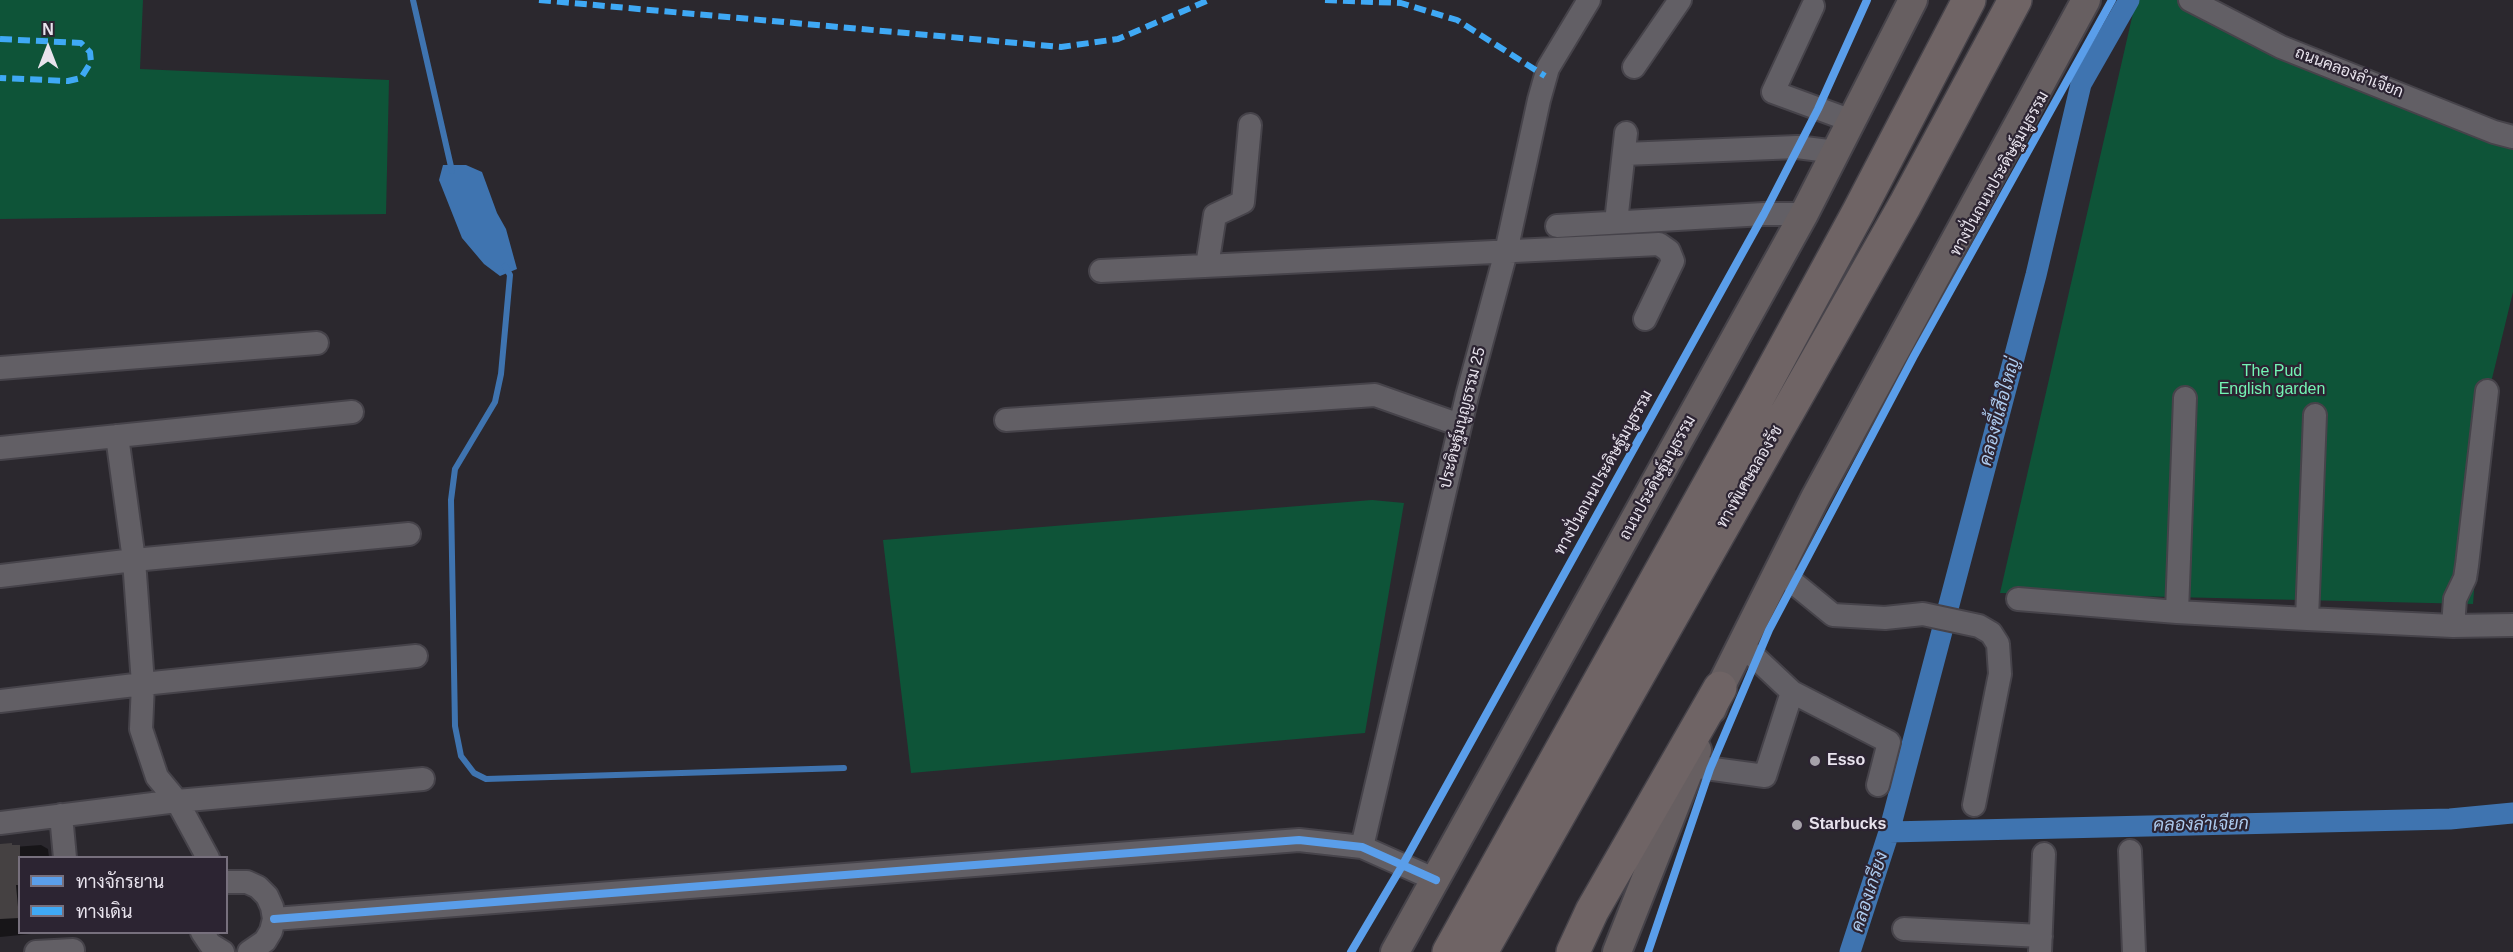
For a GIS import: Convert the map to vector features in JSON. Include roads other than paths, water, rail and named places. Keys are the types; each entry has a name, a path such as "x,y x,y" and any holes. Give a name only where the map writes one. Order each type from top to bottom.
{"highway":[{"name":"ทางพิเศษฉลองรัช","path":"1449,952 1769,376 1969,0"},
{"name":"ทางพิเศษฉลองรัช","path":"1480,952 1905,205 2015,0"},
{"path":"1573,952 1592,911 1720,688"}],"main road":[{"name":"ถนนประดิษฐ์มนูธรรม","path":"1395,952 1804,214 1912,0"},
{"path":"1617,952 1720,688 1826,477 2086,0"}],"street":[{"name":"ประดิษฐ์มนูญธรรม 25","path":"1362,847 1460,425 1506,252 1548,68 1589,0"},
{"path":"1634,67 1680,0"},
{"name":"ถนนคลองลำเจียก","path":"2190,0 2281,47 2513,136"},
{"path":"1813,6 1773,92 1852,121"},
{"path":"1207,266 1215,215 1243,202 1250,125"},
{"path":"1616,222 1625,143 1836,152"},
{"path":"1557,226 1764,214 1804,214"},
{"path":"1101,271 1659,244 1669,251 1673,261 1645,319"},
{"path":"0,368 317,343"},
{"path":"2453,626 2455,599 2466,572 2487,392"},
{"path":"1005,420 1375,395 1460,425"},
{"path":"2177,612 2185,398"},
{"path":"0,448 352,412"},
{"path":"2307,619 2315,415"},
{"path":"117,436 134,560 143,684 141,729 157,777 177,801 207,856"},
{"path":"0,576 134,560 409,534"},
{"path":"1779,571 1833,615 1885,618 1923,614 1979,626 1991,633 1998,644 2000,674 1974,805"},
{"path":"2019,599 2177,612 2307,619 2453,626 2513,625"},
{"path":"1742,645 1792,692 1889,742 1878,785"},
{"path":"0,701 416,656"},
{"path":"1691,766 1765,777 1792,692"},
{"path":"0,823 177,801 423,779"},
{"path":"61,815 65,856"},
{"path":"274,919 1299,840 1362,847 1436,880"},
{"path":"2130,851 2134,952"},
{"path":"1904,929 2041,944 2044,854"},
{"path":"228,882 247,882 258,887 267,896 272,907 274,919 271,931 265,941 249,952"},
{"path":"203,934 210,944 221,952"},
{"path":"36,952 72,945"}],"water":[{"path":"443,165 466,165 482,172 497,213 506,229 517,269 500,276 484,264 462,238 439,180"}],"waterway":[{"path":"413,0 452,171"},
{"name":"คลองขี้เสือใหญ่","path":"1850,952 1889,832 2036,275 2081,84 2129,0"},
{"path":"505,266 510,275 501,374 495,402 455,469 451,500 455,726 461,756 474,773 486,779 844,768"},
{"name":"คลองลำเจียก","path":"1889,832 2450,819 2513,813"}],"place":[{"name":"Esso","path":"1815,761"},
{"name":"Starbucks","path":"1797,825"}],"park label":[{"name":"The Pud English garden","path":"2272,381"}],"water label":[{"name":"คลองเกรียง","path":"1870,892"}]}
